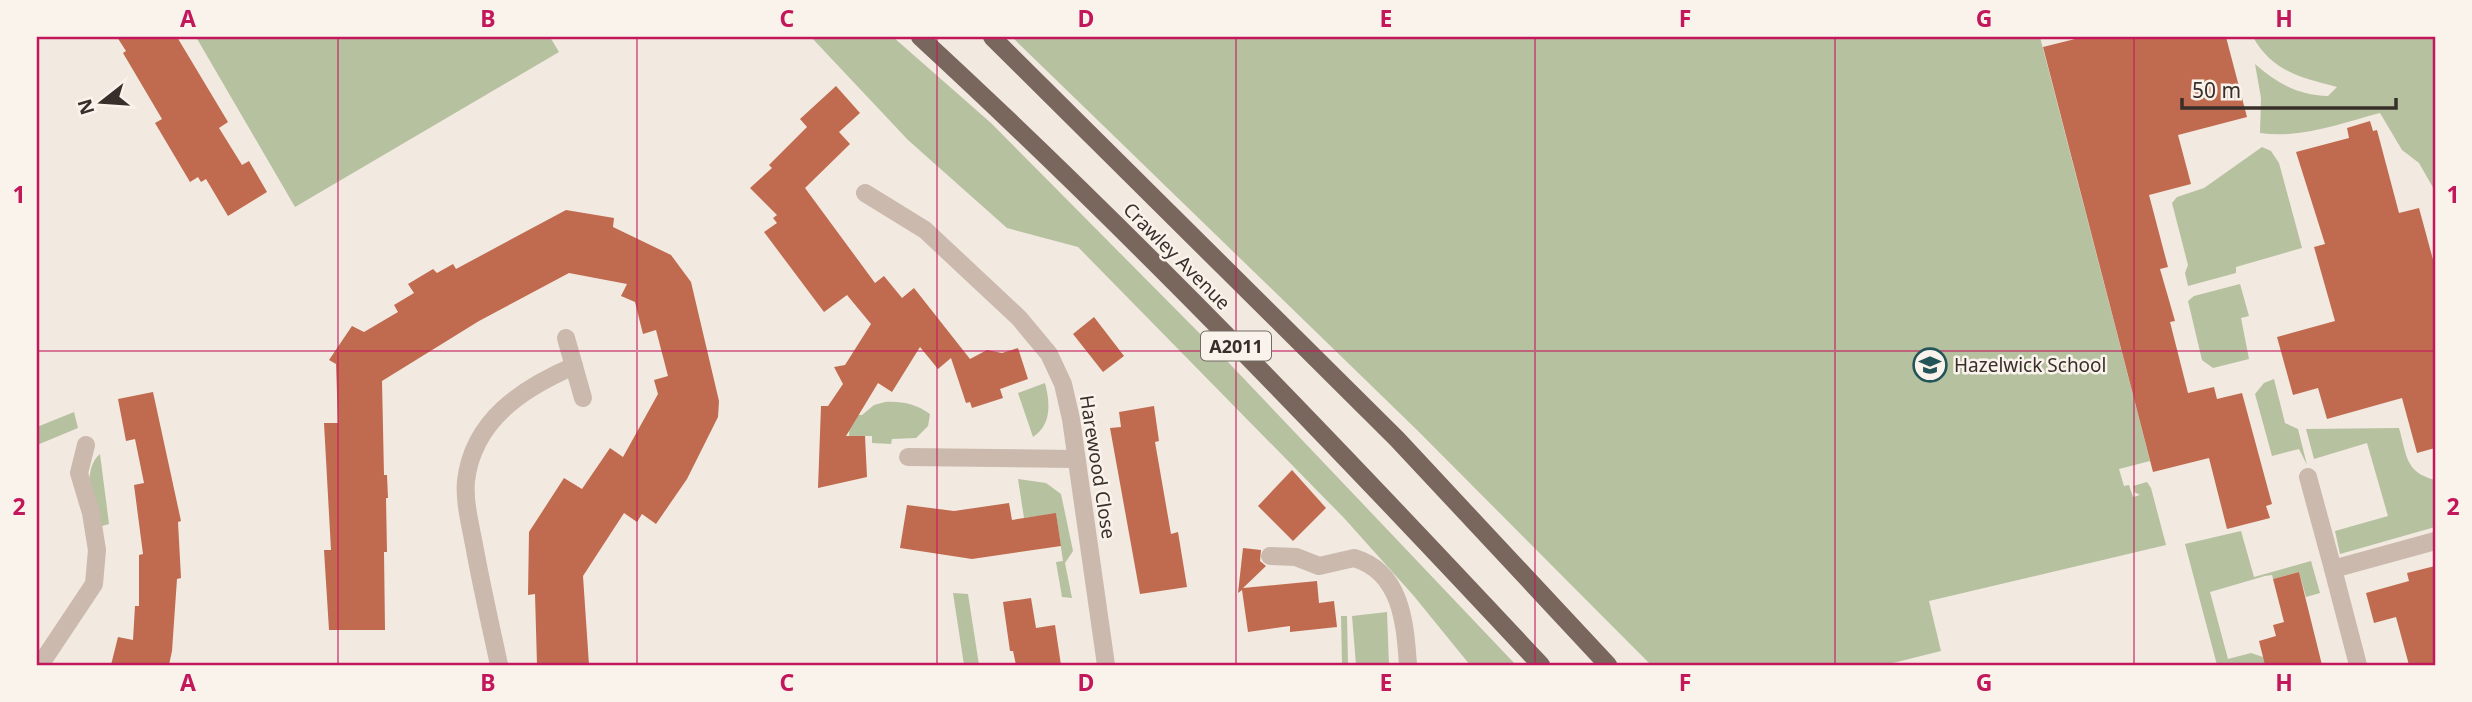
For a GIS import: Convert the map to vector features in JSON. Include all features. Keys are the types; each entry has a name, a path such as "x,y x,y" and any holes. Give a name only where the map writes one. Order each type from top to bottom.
{"main road":[{"name":"Crawley Avenue","path":"920,37 1039,146 1362,473 1541,665"},
{"name":"Crawley Avenue","path":"992,37 1397,439 1608,665"}],"street":[{"name":"Harewood Close","path":"865,193 925,230 1019,318 1049,354 1063,384 1106,665"},
{"path":"566,338 583,398"},
{"path":"499,665 466,500 471,459 492,419 507,404 546,378 574,366"},
{"path":"40,665 94,584 97,550 91,513 79,473 86,445"},
{"path":"908,457 1076,459"},
{"path":"2308,477 2358,665"},
{"path":"2333,569 2435,541"},
{"path":"1270,556 1296,556 1319,566 1354,558 1375,569 1393,589 1404,614 1408,665"}],"green space":[{"path":"196,37 550,37 559,52 295,207"},
{"path":"811,37 893,37 991,123 1228,362 1516,665 1470,665 1413,595 1344,518 1078,247 1007,228 908,140"},
{"name":"Hazelwick School","path":"1012,37 2040,37 2150,461 2119,469 2124,486 2129,485 2133,497 2140,495 2134,492 2133,486 2147,482 2151,488 2166,545 1929,601 1941,651 1885,665 1651,665 1417,430"},
{"path":"2253,37 2435,37 2435,191 2419,163 2402,150 2380,113 2306,132 2260,133 2261,98 2255,64 2280,83 2298,91 2328,96 2337,87 2299,76 2279,66 2269,58"},
{"path":"2262,147 2271,151 2279,163 2302,248 2236,267 2236,273 2188,286 2185,273 2188,265 2172,203 2177,197 2204,188"},
{"path":"2240,284 2249,316 2241,318 2249,359 2213,368 2202,360 2188,301 2194,296"},
{"path":"2274,379 2285,423 2298,429 2307,465 2299,449 2272,456 2255,394 2264,383"},
{"path":"1045,383 1048,413 1044,426 1033,437 1018,393"},
{"path":"885,402 909,404 925,411 930,414 928,426 916,438 892,439 891,444 872,443 872,436 849,436 850,415 862,415 874,405"},
{"path":"74,412 78,428 37,445 37,427"},
{"path":"2399,428 2409,462 2425,477 2435,480 2435,527 2340,554 2335,531 2388,516 2367,443 2314,459 2306,429"},
{"path":"100,454 109,524 102,526 90,489 91,469"},
{"path":"1018,479 1046,483 1061,494 1073,551 1065,563 1072,598 1062,597 1056,562 1063,561 1056,514 1024,518"},
{"path":"2241,531 2254,577 2311,561 2320,593 2306,597 2299,572 2273,579 2272,575 2265,576 2210,592 2228,659 2251,653 2263,657 2266,665 2217,665 2185,544"},
{"path":"953,593 968,594 979,665 964,665"},
{"path":"1387,612 1389,665 1356,665 1352,616"},
{"path":"1341,616 1347,616 1348,665 1328,665 1342,664"}],"building":[{"path":"117,37 177,37 228,122 219,128 242,165 249,161 267,192 228,216 206,179 201,182 198,177 190,182 155,123 162,119 123,53 126,51"},
{"name":"Hazelwick School","path":"2083,37 2226,37 2247,117 2178,135 2191,184 2149,195 2168,267 2160,269 2175,321 2170,322 2188,393 2214,387 2217,399 2242,393 2272,504 2266,506 2270,518 2227,529 2209,458 2153,472 2043,47"},
{"path":"836,86 860,113 839,132 850,144 805,188 875,283 884,276 902,298 914,288 970,359 987,350 1002,353 1018,348 1028,379 1000,389 1003,398 972,408 970,402 966,403 951,358 938,369 920,347 892,392 878,383 846,436 865,436 867,477 818,488 821,406 828,406 843,384 834,367 845,365 871,324 847,295 824,312 764,232 777,223 773,218 777,215 750,188 772,168 769,165 807,127 800,119"},
{"path":"2370,121 2373,131 2377,130 2399,213 2419,208 2435,267 2435,448 2417,453 2402,398 2327,419 2318,388 2293,395 2277,337 2335,321 2314,247 2325,244 2296,152 2349,138 2347,128"},
{"path":"566,210 614,218 613,227 671,255 691,282 719,401 718,417 687,479 656,524 642,514 637,522 624,513 583,576 589,665 537,665 535,594 528,595 529,532 564,478 582,489 610,448 623,457 658,394 654,380 668,376 656,330 643,334 635,302 621,296 627,284 569,273 479,321 382,381 384,475 387,475 388,498 387,552 384,552 385,630 329,630 324,550 331,550 324,423 338,423 336,364 329,360 352,326 364,332 398,312 394,305 414,293 408,284 433,269 437,273 453,264 456,269"},
{"path":"1094,317 1124,356 1103,372 1073,334"},
{"path":"153,392 181,521 178,522 181,578 177,579 172,651 169,665 111,665 118,637 133,640 135,606 139,606 139,555 143,554 134,485 144,483 135,439 126,441 118,399"},
{"path":"1154,406 1159,441 1155,442 1171,534 1178,532 1187,587 1140,594 1110,428 1121,427 1119,412"},
{"path":"1292,470 1326,508 1293,541 1258,506"},
{"path":"1009,503 1012,520 1056,513 1061,546 972,559 900,548 907,505 954,511"},
{"path":"1243,548 1261,550 1260,561 1266,566 1243,588 1317,581 1319,603 1334,601 1337,627 1290,632 1290,626 1248,632 1242,590 1238,593"},
{"path":"2435,566 2435,665 2409,665 2396,617 2374,623 2366,593 2409,581 2407,573"},
{"path":"2299,572 2322,665 2265,665 2259,641 2276,636 2273,625 2284,622 2273,579"},
{"path":"1031,598 1036,628 1055,625 1061,665 1016,665 1013,651 1010,651 1003,602"}],"place":[{"name":"Hazelwick School","path":"1930,365"}]}
